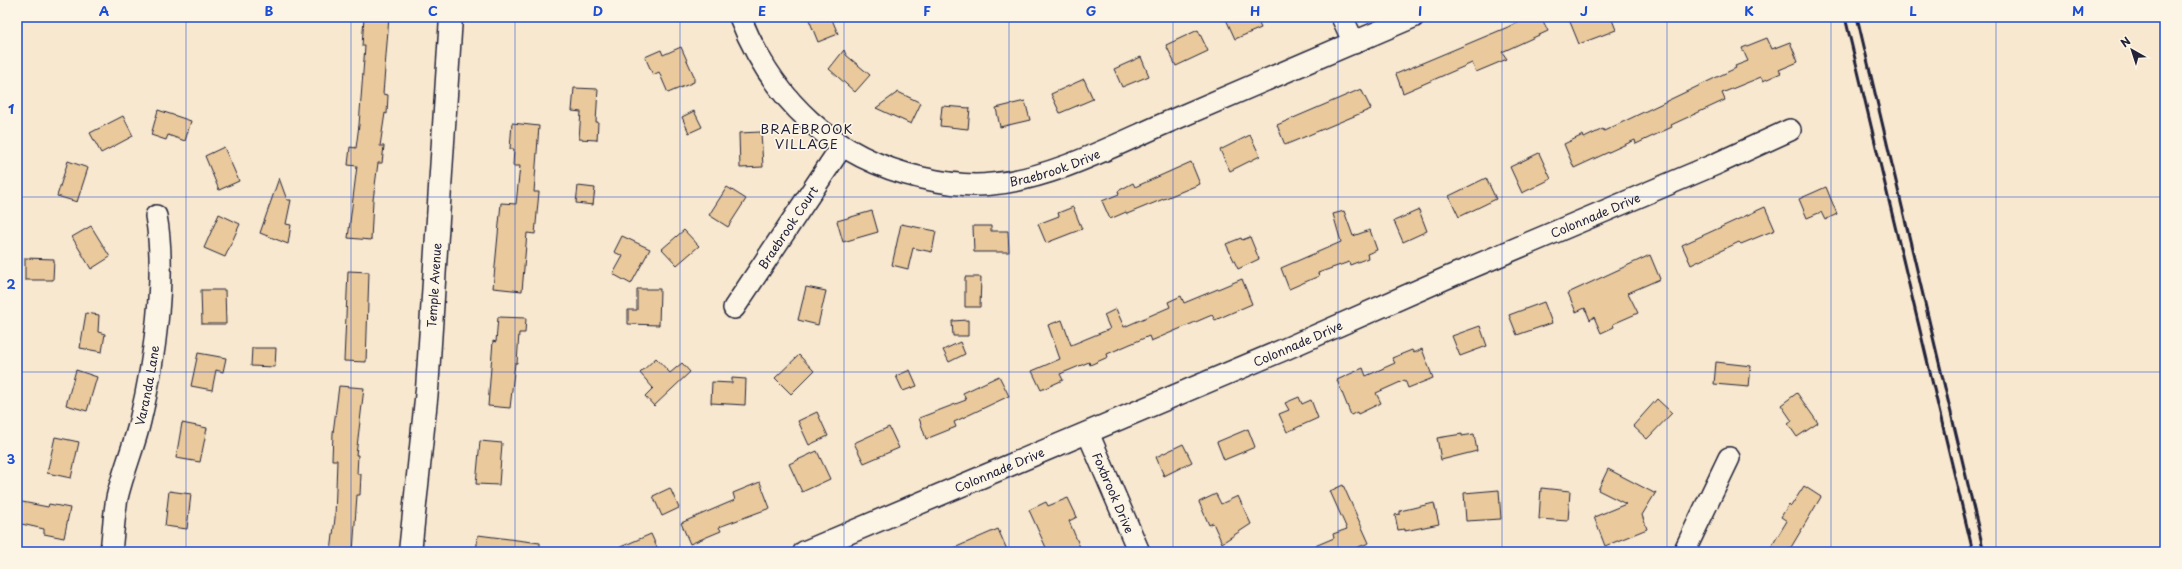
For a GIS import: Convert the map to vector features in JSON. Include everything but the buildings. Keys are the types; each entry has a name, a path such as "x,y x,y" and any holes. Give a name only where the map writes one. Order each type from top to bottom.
{"street":[{"name":"Temple Avenue","path":"410,552 427,390 451,17"},
{"name":"Braebrook Drive","path":"740,17 751,44 765,70 780,89 805,117 842,146 868,161 901,173 936,181 975,185 1018,180 1093,155 1413,17"},
{"path":"1342,17 1354,42"},
{"name":"Colonnade Drive","path":"804,552 1088,433 1451,276 1716,164 1790,130"},
{"name":"Braebrook Court","path":"734,308 842,146"},
{"name":"Varanda Lane","path":"111,552 118,497 140,421 151,361 160,253 156,216"},
{"name":"Foxbrook Drive","path":"1088,433 1139,552"},
{"path":"1684,552 1728,458"}],"railway":[{"path":"1845,17 1973,552"},
{"path":"1857,17 1984,552"}],"district":[{"name":"BRAEBROOK VILLAGE","path":"807,136"}]}
